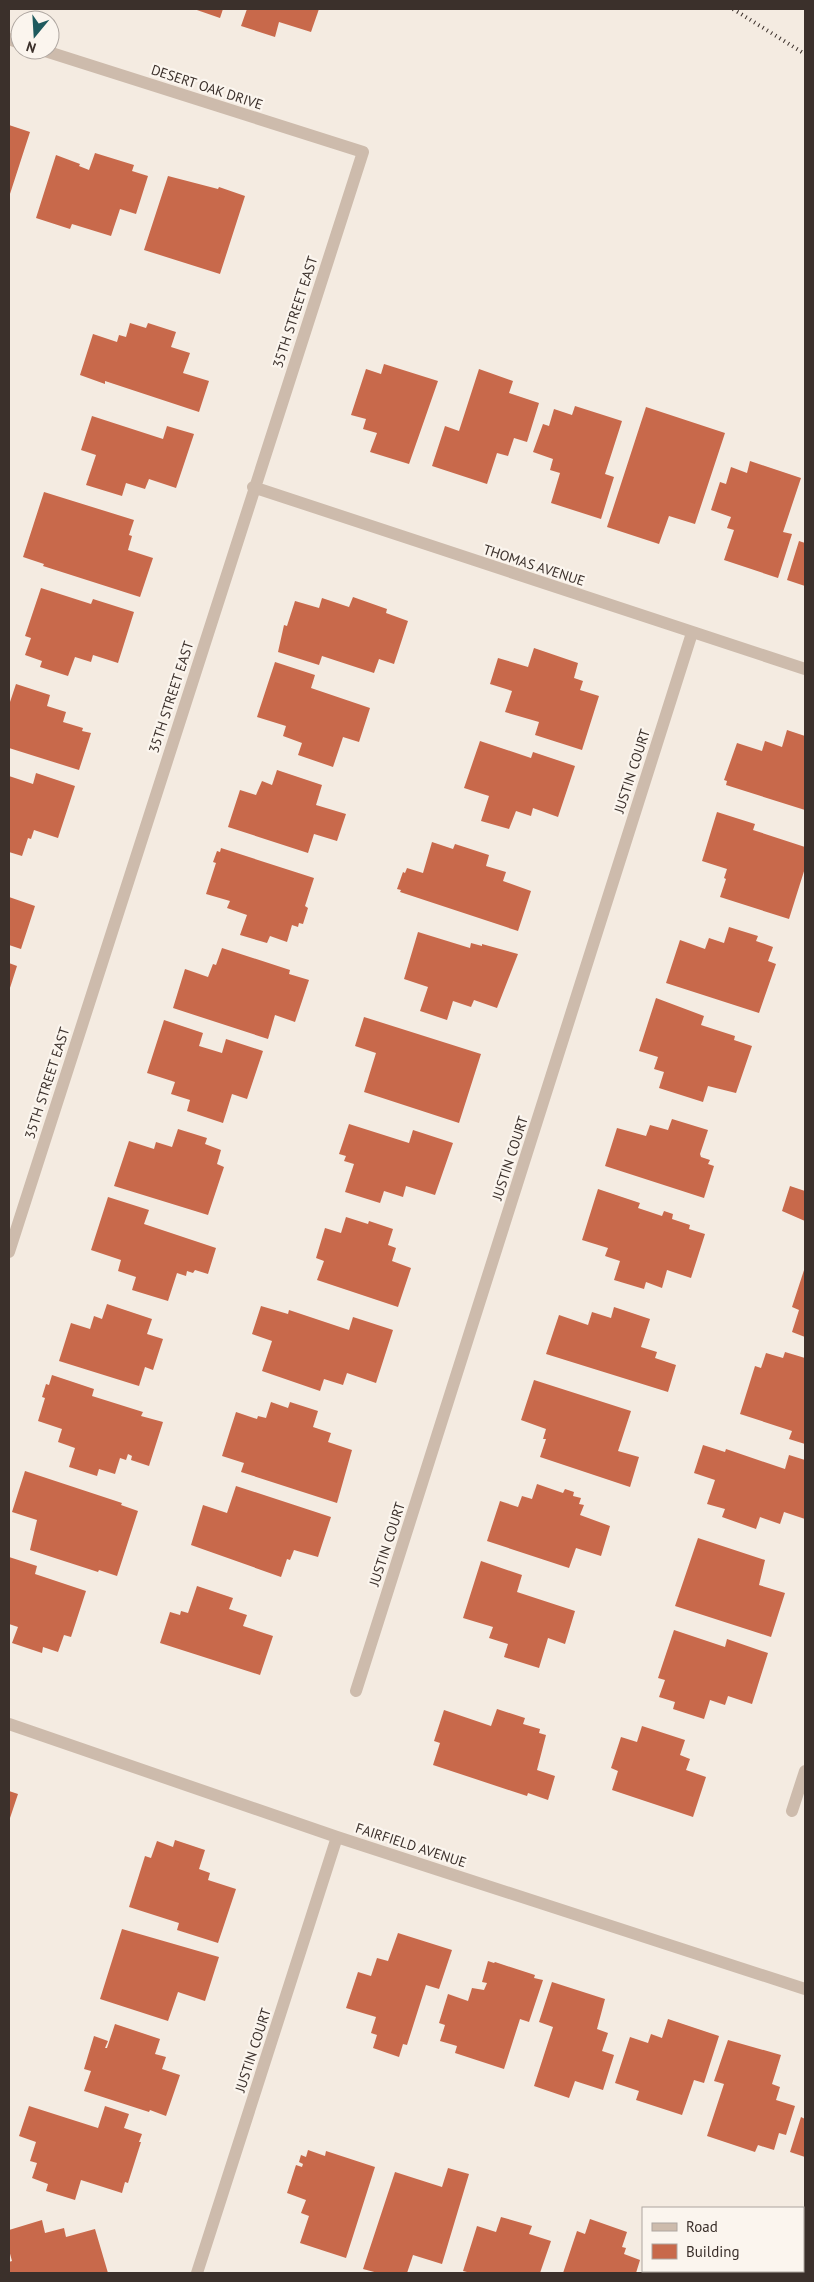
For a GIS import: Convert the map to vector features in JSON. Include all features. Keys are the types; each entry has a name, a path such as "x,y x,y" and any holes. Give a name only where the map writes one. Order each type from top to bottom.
{"street":[{"name":"DESERT OAK DRIVE","path":"60,56 363,152"},
{"name":"35TH STREET EAST","path":"9,1252 253,488 363,152"},
{"name":"THOMAS AVENUE","path":"253,488 805,669"},
{"name":"JUSTIN COURT","path":"356,1691 692,633"},
{"name":"FAIRFIELD AVENUE","path":"9,1724 337,1837 805,1989"},
{"path":"792,1811 805,1771"},
{"name":"JUSTIN COURT","path":"197,2273 337,1837"}],"building":[{"path":"194,9 223,9 220,18"},
{"path":"247,9 319,9 311,32 279,22 275,37 241,26"},
{"path":"9,125 30,132 9,197"},
{"path":"95,153 134,165 132,171 148,176 136,214 120,209 111,236 72,224 70,229 36,218 56,155 80,164 79,166 89,170"},
{"path":"168,176 218,189 219,187 245,196 220,274 144,250"},
{"path":"130,323 146,328 148,323 176,332 171,347 190,353 183,373 209,381 199,412 105,381 105,384 80,375 93,334 117,342 119,335 126,337"},
{"path":"384,364 438,381 409,464 370,452 377,433 363,429 366,419 351,415 366,369 381,374"},
{"path":"479,369 513,381 509,393 539,403 527,442 514,438 508,456 497,453 487,484 432,466 445,426 459,431"},
{"path":"575,406 622,421 605,474 614,477 601,519 551,503 560,473 550,470 553,459 533,452 543,424 549,426 554,409 572,415"},
{"path":"646,407 725,433 695,524 669,516 659,544 607,527"},
{"path":"92,416 163,439 167,426 194,434 176,488 149,479 145,489 126,483 122,496 86,485 96,455 81,450"},
{"path":"750,461 801,478 783,532 792,534 778,578 724,560 734,530 727,528 731,517 711,510 720,482 726,484 731,467 747,473"},
{"path":"44,492 134,520 129,535 132,536 128,550 153,558 140,597 43,566 44,564 23,557"},
{"path":"799,541 805,543 805,586 787,580"},
{"path":"41,588 91,604 93,599 134,612 118,663 93,655 91,662 75,657 68,676 40,667 42,661 25,655 31,638 25,636"},
{"path":"353,597 387,609 386,613 408,621 394,664 379,659 374,673 322,656 319,665 278,652 284,625 287,626 295,601 319,608 322,598 349,607"},
{"path":"534,648 578,663 574,678 583,681 580,690 599,696 582,750 535,735 539,722 505,712 512,691 490,684 498,658 528,667"},
{"path":"275,662 315,675 311,688 370,708 359,742 343,737 333,767 298,755 302,743 283,736 286,726 257,717"},
{"path":"16,684 50,695 47,706 66,712 63,722 83,728 82,731 91,733 79,770 9,748 9,705"},
{"path":"787,730 805,736 805,810 726,785 727,781 724,780 737,743 762,751 765,741 782,747"},
{"path":"480,741 531,758 533,752 575,766 558,817 533,808 531,816 516,811 509,829 481,821 489,796 464,788"},
{"path":"277,770 322,785 316,805 346,814 337,841 314,834 308,853 228,827 240,790 256,795 262,781 272,785"},
{"path":"36,773 75,786 58,838 34,830 31,839 28,838 22,856 9,852 9,776 33,784"},
{"path":"717,812 755,824 753,830 805,847 805,868 789,919 720,897 727,869 702,861"},
{"path":"432,842 453,849 455,844 489,855 486,866 506,872 503,881 531,891 518,931 400,892 401,890 397,889 403,872 405,873 407,868 423,873"},
{"path":"221,848 314,878 305,906 308,908 303,924 299,923 298,927 292,925 287,942 270,936 267,943 240,935 247,915 227,908 230,901 206,894 216,863 213,862 217,851 220,852"},
{"path":"9,897 35,906 21,949 9,945"},
{"path":"729,927 758,936 756,941 773,947 768,961 776,964 759,1013 666,983 680,940 705,949 709,938 724,943"},
{"path":"418,932 470,948 471,943 482,946 482,944 518,954 497,1008 474,1000 471,1007 453,1001 447,1020 420,1011 428,987 404,979"},
{"path":"222,948 290,970 289,974 309,980 295,1022 275,1015 268,1039 173,1008 185,969 208,977 213,964 216,965"},
{"path":"9,963 17,966 9,991"},
{"path":"656,998 704,1016 701,1025 735,1036 734,1040 752,1046 736,1093 708,1086 703,1102 659,1088 664,1072 654,1069 658,1057 639,1051"},
{"path":"364,1017 481,1054 459,1123 364,1092 376,1053 355,1046"},
{"path":"164,1020 203,1033 199,1046 222,1053 226,1039 263,1051 247,1099 232,1094 223,1123 187,1111 190,1100 171,1094 175,1082 147,1073"},
{"path":"672,1119 708,1130 700,1154 701,1157 710,1160 708,1164 714,1166 704,1198 605,1166 617,1128 646,1136 650,1125 668,1130"},
{"path":"349,1124 409,1143 413,1130 453,1143 435,1195 406,1186 403,1197 384,1191 380,1203 345,1192 354,1164 344,1161 346,1156 339,1154"},
{"path":"178,1129 207,1138 205,1144 221,1150 217,1164 224,1167 208,1215 114,1186 129,1141 154,1149 156,1142 172,1147"},
{"path":"790,1186 805,1191 805,1221 782,1211"},
{"path":"598,1189 640,1203 638,1208 662,1216 664,1211 673,1214 672,1219 690,1225 689,1229 705,1234 691,1278 667,1270 662,1288 646,1282 644,1289 614,1280 620,1261 605,1256 608,1248 582,1240"},
{"path":"108,1197 149,1210 144,1224 216,1248 208,1274 195,1270 193,1273 187,1271 186,1276 177,1273 168,1301 132,1290 136,1277 118,1271 121,1260 91,1250"},
{"path":"346,1217 368,1224 369,1221 393,1229 388,1245 396,1248 392,1261 411,1268 398,1307 317,1280 324,1261 316,1258 325,1228 341,1233"},
{"path":"805,1267 805,1337 792,1332 799,1310 792,1307"},
{"path":"107,1304 152,1319 147,1334 163,1339 153,1370 145,1367 139,1386 59,1361 71,1323 90,1329 94,1316 102,1319"},
{"path":"261,1306 288,1314 289,1310 349,1330 353,1317 393,1330 376,1383 347,1373 343,1385 324,1379 320,1391 262,1371 272,1341 252,1334"},
{"path":"614,1307 650,1319 641,1347 657,1352 655,1358 676,1365 668,1392 546,1354 559,1315 588,1325 592,1312 611,1318"},
{"path":"785,1352 805,1358 805,1444 789,1439 792,1431 740,1414 755,1366 761,1368 766,1353 783,1358"},
{"path":"52,1375 94,1389 92,1396 143,1412 141,1416 163,1422 149,1466 131,1460 132,1456 128,1454 126,1460 120,1458 115,1474 99,1469 97,1476 69,1467 75,1448 58,1442 62,1429 38,1421 45,1398 42,1397 46,1384 49,1385"},
{"path":"534,1380 631,1411 618,1451 639,1457 630,1487 540,1457 546,1439 543,1439 546,1429 521,1420"},
{"path":"271,1402 288,1408 290,1402 318,1411 313,1427 331,1433 328,1442 352,1450 337,1503 241,1472 244,1463 222,1456 236,1412 257,1419 258,1416 266,1418"},
{"path":"703,1445 725,1452 726,1449 785,1469 789,1455 805,1460 805,1519 784,1512 780,1524 760,1517 756,1529 722,1517 725,1509 707,1504 715,1480 694,1473"},
{"path":"25,1471 122,1503 121,1505 138,1511 117,1576 99,1570 98,1572 30,1550 37,1520 12,1512"},
{"path":"537,1484 563,1493 565,1489 574,1492 573,1496 581,1498 579,1504 584,1505 580,1515 610,1526 601,1556 576,1548 569,1568 487,1541 500,1501 518,1507 522,1496 532,1499"},
{"path":"236,1486 331,1517 318,1557 294,1550 290,1560 287,1559 281,1577 191,1545 203,1505 227,1513"},
{"path":"698,1538 765,1560 759,1585 785,1593 771,1637 675,1606"},
{"path":"9,1557 37,1566 35,1574 86,1591 71,1637 64,1635 58,1652 43,1647 42,1653 12,1643 18,1627 9,1624"},
{"path":"481,1561 522,1575 517,1592 575,1611 565,1644 548,1638 539,1668 504,1657 508,1644 489,1638 493,1627 463,1618"},
{"path":"197,1586 233,1598 229,1609 247,1615 243,1626 273,1636 260,1675 160,1643 170,1612 180,1615 181,1611 188,1613"},
{"path":"674,1630 725,1647 727,1639 768,1653 752,1704 728,1696 725,1705 710,1700 704,1719 673,1709 675,1702 659,1697 665,1680 658,1678"},
{"path":"497,1709 525,1718 523,1724 540,1729 539,1733 546,1735 537,1770 555,1776 548,1800 528,1793 527,1796 433,1765 440,1743 434,1741 444,1710 491,1726"},
{"path":"642,1726 685,1740 680,1755 690,1759 686,1770 706,1777 693,1817 612,1790 618,1771 611,1768 621,1737 637,1742"},
{"path":"9,1791 18,1794 9,1821"},
{"path":"175,1840 205,1850 199,1869 210,1873 208,1880 236,1889 218,1943 177,1930 179,1923 129,1907 145,1856 151,1858 157,1841 173,1847"},
{"path":"122,1929 219,1957 205,2001 178,1992 168,2021 100,1999"},
{"path":"398,1933 452,1950 439,1989 426,1985 407,2045 403,2044 399,2057 373,2048 377,2035 371,2033 376,2017 346,2008 358,1972 371,1976 377,1958 388,1961"},
{"path":"488,1961 535,1975 534,1978 543,1980 529,2022 520,2019 504,2069 455,2053 457,2046 440,2041 445,2025 439,2023 448,1994 468,2001 472,1988 484,1990 487,1983 482,1982"},
{"path":"552,1982 605,1999 597,2029 608,2033 602,2051 614,2055 603,2090 575,2081 569,2098 534,2086 553,2027 539,2022"},
{"path":"668,2019 719,2036 704,2083 694,2080 682,2115 636,2100 639,2091 615,2083 630,2037 648,2043 651,2034 662,2038"},
{"path":"115,2024 160,2039 155,2054 166,2057 162,2069 180,2075 166,2116 84,2091 91,2071 84,2069 94,2036 108,2041 105,2048 107,2048"},
{"path":"728,2040 781,2055 772,2084 780,2087 776,2100 795,2106 786,2135 779,2133 774,2150 758,2145 755,2152 707,2136 724,2084 714,2081"},
{"path":"29,2106 98,2128 105,2106 129,2114 124,2128 142,2134 128,2183 125,2182 122,2193 81,2180 75,2200 46,2191 48,2184 32,2178 37,2163 30,2161 36,2142 19,2136"},
{"path":"801,2117 805,2119 805,2157 790,2152"},
{"path":"308,2150 325,2156 326,2151 375,2167 346,2258 300,2243 309,2216 301,2213 306,2200 287,2193 296,2165 302,2167 303,2164 299,2162 301,2155 306,2157"},
{"path":"448,2168 469,2174 442,2264 413,2255 407,2273 378,2273 363,2269 395,2172 442,2187"},
{"path":"501,2217 532,2226 529,2234 551,2241 540,2273 471,2273 463,2271 477,2226 496,2232"},
{"path":"590,2219 627,2232 622,2247 626,2248 624,2254 640,2260 636,2273 563,2273 577,2231 585,2234"},
{"path":"42,2220 45,2233 64,2228 66,2237 95,2229 108,2273 9,2273 9,2262 12,2261 9,2250 9,2230"},
{"path":"690,2272 723,2272 689,2273"}],"railway":[{"path":"733,9 805,54"}]}
